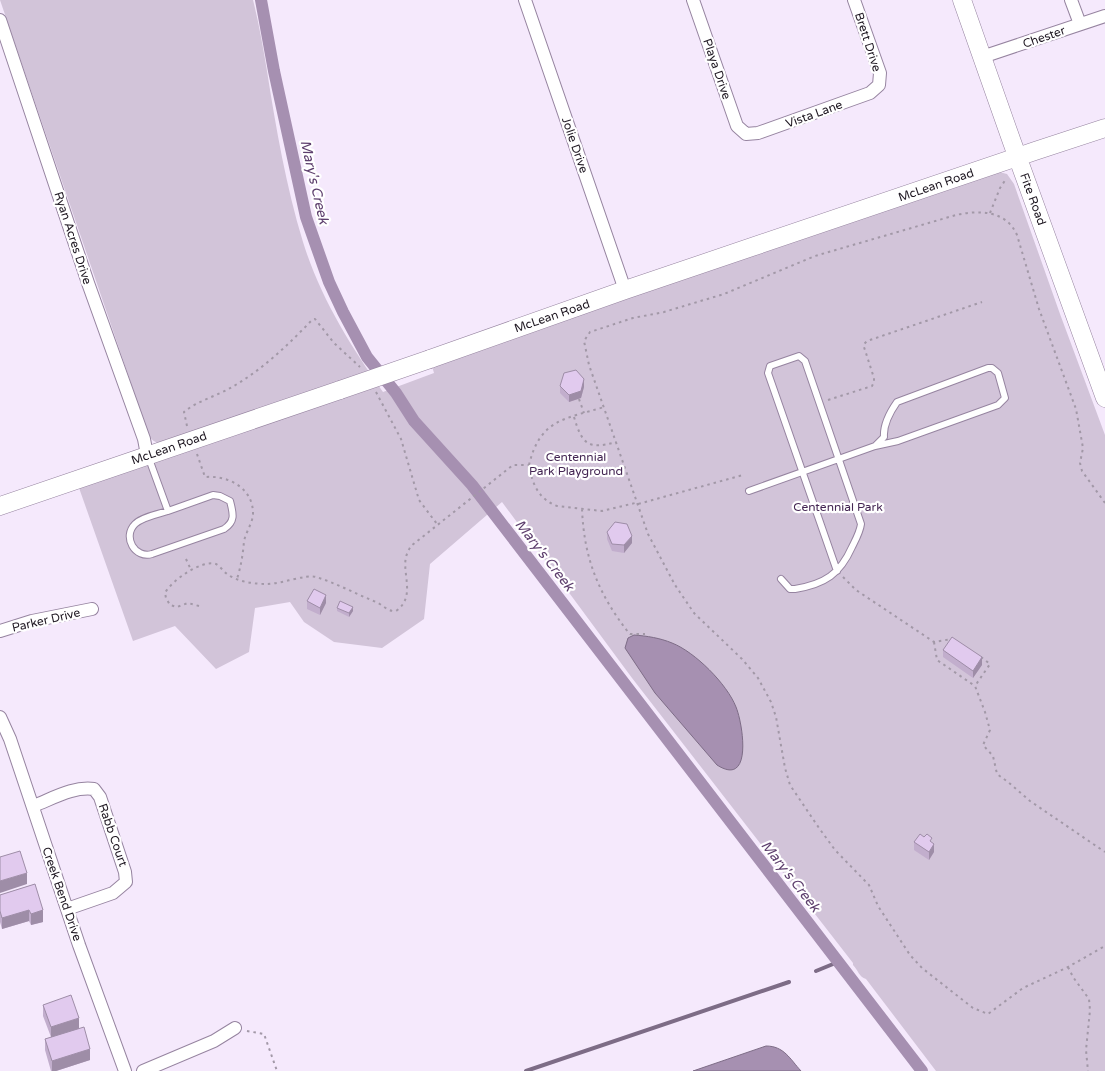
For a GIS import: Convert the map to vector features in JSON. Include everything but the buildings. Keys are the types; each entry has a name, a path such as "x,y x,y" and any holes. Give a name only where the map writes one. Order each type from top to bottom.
{"street":[{"name":"Jolie Drive","path":"526,0 625,290"},
{"name":"Playa Drive","path":"693,0 737,126 746,134"},
{"name":"Brett Drive","path":"854,0 880,73 879,85"},
{"name":"Fite Road","path":"962,0 1105,398"},
{"path":"1071,0 1080,24"},
{"name":"Chester","path":"982,57 1105,16"},
{"name":"Ryan Acres Drive","path":"0,20 88,283 144,439 147,455"},
{"name":"Vista Lane","path":"746,134 758,133 870,94 879,85"},
{"name":"McLean Road","path":"0,506 430,359 625,290 1105,128"},
{"name":"Parker Drive","path":"0,631 32,620 92,609"},
{"name":"Creek Bend Drive","path":"0,717 10,738 67,909 125,1071"},
{"name":"Rabb Court","path":"33,806 77,790 85,788 94,789 100,797 125,872 126,882 113,893 67,909"},
{"path":"143,1071 214,1041 235,1028"}],"lane":[{"path":"781,579 790,589 795,590 834,575 847,558 861,524 820,403 803,358 799,356 770,366 768,373 837,571"},
{"path":"749,491 998,405 1005,398 995,369 988,368 896,402 885,423 884,437 875,446"},
{"path":"147,455 168,511"},
{"path":"213,495 230,501 234,514 233,520 224,528 146,556 132,547 129,537 131,529 136,523 168,511 213,495"}],"path":[{"path":"990,213 1006,179"},
{"path":"1105,503 1082,471 1080,463 1082,448 1076,409 1039,308 1017,235 1011,224 990,213 956,215 830,251 724,294 664,312 633,318 590,332 584,341 585,353 648,534 660,557 687,604 701,621 746,664 765,690 776,717 790,785 835,850 869,885 878,906 910,955 922,968 973,1008 988,1014 1023,988 1068,967 1105,946"},
{"path":"820,403 872,386 874,378 864,347 864,344 867,342 982,302"},
{"path":"579,399 584,413"},
{"path":"604,406 562,420 546,430 537,443 529,465 531,479 542,498 557,506 602,511 635,502 638,504 743,475"},
{"path":"574,416 581,438 589,444 600,447 616,442"},
{"path":"199,606 188,603 177,606 170,605 165,593 168,588 191,570 206,564 214,564 231,576 258,584 284,582 313,576 396,611 403,604 407,590 406,558 411,546 508,469 516,464 529,465"},
{"path":"582,509 586,548 602,593 630,634 645,634"},
{"path":"186,559 191,570"},
{"path":"837,571 856,590 934,642 954,638"},
{"path":"934,642 937,660 975,686 990,730 983,745 993,756 997,774 1030,802 1105,852"},
{"path":"975,686 990,664 976,654"},
{"path":"1068,967 1089,999 1090,1010 1086,1050 1088,1071"},
{"path":"235,1028 264,1034 277,1071"}],"green space":[{"name":"Centennial Park","path":"0,0 253,0 282,157 291,200 303,242 318,282 337,320 383,392 434,373 432,366 573,316 999,172 1007,174 1014,184 1105,435 1105,1071 936,1071 632,678 502,502 430,564 424,619 382,648 334,642 304,622 290,602 255,608 249,652 216,669 175,626 133,641 78,485 162,444 153,440 148,433"}],"shaded area":[{"path":"634,635 658,639 681,647 700,661 718,679 732,698 739,715 743,751 741,761 736,768 728,770 717,765 655,693 625,648 628,638"},
{"path":"766,1046 778,1048 801,1071 693,1071"}],"waterway":[{"name":"Mary's Creek","path":"261,0 274,71 306,217 329,282 367,357 396,393 414,421 472,485 922,1071"},
{"path":"816,971 838,962"},
{"path":"526,1071 789,982"}],"park label":[{"name":"Centennial Park Playground","path":"576,464"}]}
